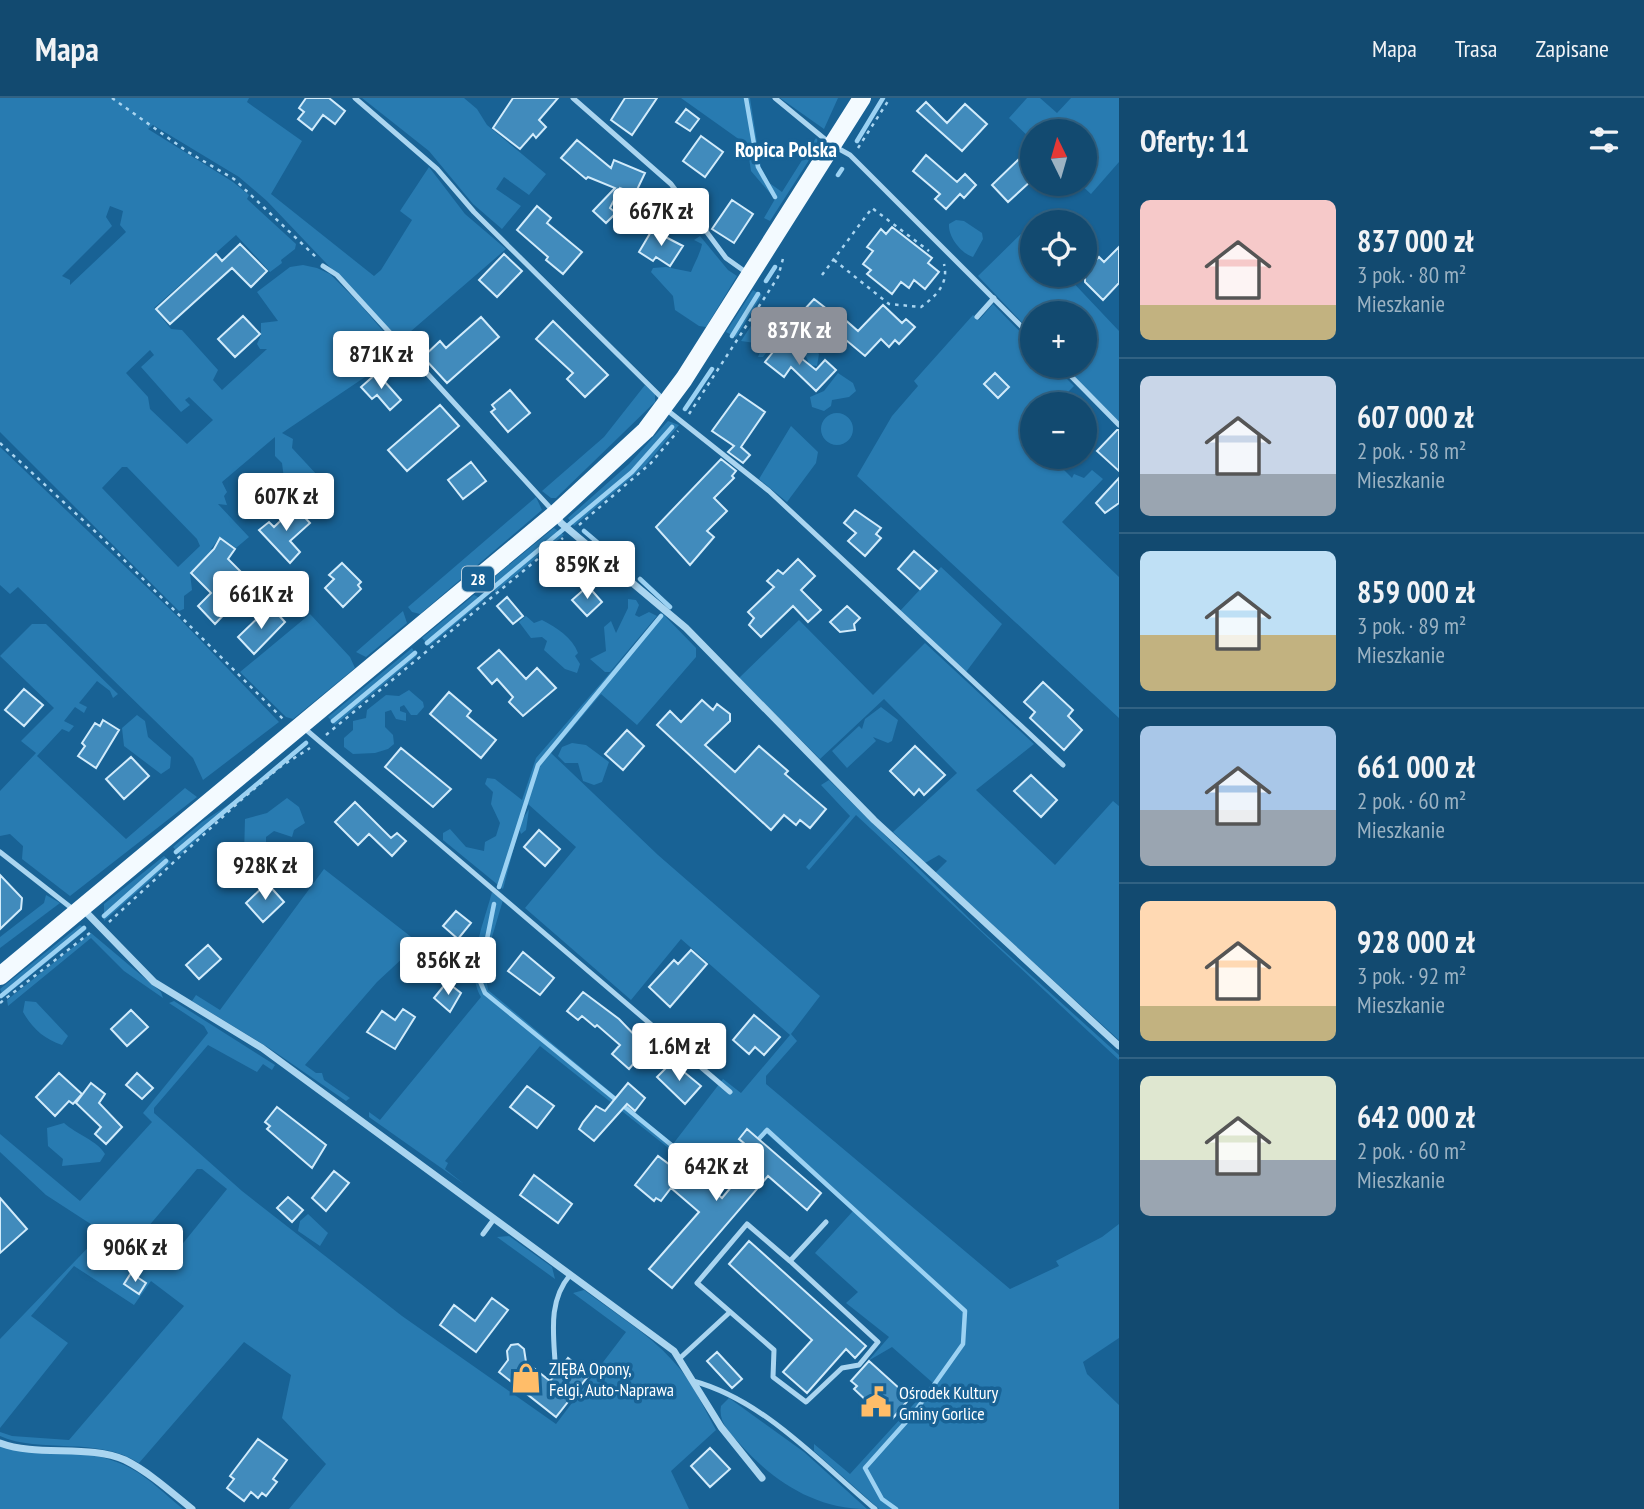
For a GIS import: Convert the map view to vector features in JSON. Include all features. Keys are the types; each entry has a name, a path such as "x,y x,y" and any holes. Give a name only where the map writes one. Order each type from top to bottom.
{"main road":[{"name":"28","path":"0,976 298,729 558,519 611,466 666,405 862,98"}],"street":[{"path":"558,519 686,628 874,820 1119,1046"},
{"path":"79,910 155,982 262,1048 674,1351 721,1427 762,1478"},
{"path":"0,1443 14,1448 76,1452 123,1459 192,1509"}],"lane":[{"path":"355,98 437,169 474,212 666,405 769,491 1063,765"},
{"path":"573,98 671,184 726,258 749,275"},
{"path":"775,98 832,145 850,155 1020,325"},
{"path":"323,266 337,275 558,519"},
{"path":"977,317 994,298"},
{"path":"1073,378 1119,425"},
{"path":"298,729 730,1092"},
{"path":"0,852 79,910"},
{"path":"483,1234 494,1219"},
{"path":"790,1261 826,1222"},
{"path":"747,1224 790,1261 878,1342 859,1365 842,1368 806,1402 773,1377 775,1350 697,1283 747,1224"},
{"path":"555,1361 553,1315 562,1285 570,1275"},
{"path":"679,1359 730,1312"},
{"path":"692,1381 719,1388 762,1414 875,1509"}],"path":[{"path":"112,98 188,152 234,178 299,238 323,266"},
{"path":"822,275 872,208 933,254"},
{"path":"834,260 890,304 921,307 939,293 946,273 944,262"},
{"path":"0,443 100,536 298,729"}],"shaded area":[{"path":"0,98 249,98 247,102 302,141 271,194 374,276 381,270 412,220 400,211 429,167 465,214 506,249 410,332 414,341 412,344 403,344 267,201 239,177 153,125 148,129 233,182 249,195 247,199 296,244 295,249 281,260 282,263 270,272 236,235 154,308 171,329 182,330 218,370 213,380 222,390 267,349 260,349 257,344 261,335 261,323 278,321 257,292 290,267 303,265 330,274 359,303 407,359 401,374 386,379 377,369 282,433 293,439 292,448 318,476 317,483 302,496 296,492 296,486 284,479 282,463 275,456 275,437 222,482 227,492 224,496 227,505 218,504 249,537 236,548 220,537 211,549 221,556 215,563 206,557 190,573 192,590 184,596 184,609 179,611 0,432","holes":["110,206 123,211 120,225 126,232 70,285 70,280 62,276 112,226 106,217","150,350 154,355 141,367 181,412 190,405 185,400 189,397 213,420 187,444 150,409 148,397 126,373","122,467 127,467 197,539 200,546 178,567 102,488"]},
{"path":"362,98 464,98 477,109 487,125 546,174 529,195 504,177 496,189 521,206 502,229 473,204 429,151"},
{"path":"681,98 750,98 761,168 768,182 782,192 816,138 820,143 770,221 764,218 775,199 751,171 747,145"},
{"path":"780,98 838,98 824,129"},
{"path":"1027,98 1040,98 1057,113 1071,98 1119,98 1119,162 1097,187 1097,119 1020,119 1020,129 1009,118"},
{"path":"956,220 964,221 982,233 983,239 973,257 953,239 949,224"},
{"path":"1020,235 1020,287 1077,287 1091,301 1020,301 1020,320 978,276"},
{"path":"700,236 728,270 737,276 706,327 699,326 675,310 673,296 651,272 653,268 666,267 691,272 702,244 694,240"},
{"path":"753,290 762,295 736,337 726,332"},
{"path":"993,304 1020,332 1020,378 1066,378 1074,386 1068,392 1020,392 1020,469 1063,469 1072,478 1074,474 1084,478 1092,470 1103,479 1062,522 1119,577 1119,718 857,476 892,416 918,386 914,381 973,315 979,320"},
{"path":"773,308 784,327 791,324 819,354 817,366 809,365 802,351 779,336 763,357 758,357 767,334 755,343 741,341 760,312 768,313"},
{"path":"1097,308 1119,331 1119,424 1097,401 1097,392 1089,392 1075,378 1097,378"},
{"path":"838,373 853,383 856,391 849,397 832,400 831,406 824,411 812,407 810,397 824,391"},
{"path":"645,385 655,394 655,402 556,498 551,498 542,491 604,437"},
{"path":"837,413 848,418 853,429 848,440 837,445 826,440 821,429 826,418"},
{"path":"668,421 679,425 646,465 574,526 568,518 629,464"},
{"path":"791,426 818,452 816,463 787,502 759,479"},
{"path":"0,447 179,618 279,722 203,780 193,758 18,587 10,594 0,585"},
{"path":"536,497 542,510 420,614 412,612 408,607"},
{"path":"554,528 564,535 495,592 493,578"},
{"path":"941,567 1002,624 966,672 900,611"},
{"path":"474,595 484,600 429,646 422,638"},
{"path":"628,599 636,600 639,605 635,615 639,617 649,612 657,616 610,672 605,672 590,659 606,651 604,627 611,621 616,633 628,608"},
{"path":"403,611 407,623 366,657 356,652"},
{"path":"662,613 696,648 696,657 637,725 601,694 551,753 658,855 820,996 791,1034 797,1041 766,1076 766,1084 1010,1289 1059,1266 1056,1261 1102,1237 1119,1224 1119,1338 1083,1362 1087,1374 1119,1405 1119,1509 879,1509 814,1451 814,1444 850,1474 933,1383 892,1347 868,1361 889,1337 846,1303 858,1292 815,1253 853,1211 766,1133 728,1176 726,1185 715,1201 702,1201 715,1185 540,1046 445,1161 448,1163 445,1169 464,1184 369,1117 369,1112 380,1120 481,997 476,986 475,960 492,892 503,900 484,964 488,990 673,1144 723,1079 741,1093 790,1035 681,939 631,1000 525,908 576,847 528,804 522,820 529,809 526,830 521,834 519,828 503,889 443,840 443,833 450,829 466,847 484,851 485,842 496,836 500,823 491,804 493,792 485,784 487,778 495,779 522,800 536,758"},
{"path":"310,614 350,657 355,668 293,719 286,717 240,672"},
{"path":"526,616 534,623 542,620 568,638 578,653 575,656 580,664 577,673 565,669 544,650 547,641 542,637 531,638 519,622"},
{"path":"799,620 873,695 925,643 1034,744 976,790 1055,865 1113,801 1119,806 1119,1040 935,873 947,861 939,855 925,863 893,832 957,773 884,699 820,759 739,678"},
{"path":"32,624 46,624 118,694 113,698 110,691 97,681 79,703 87,707 84,713 75,707 64,721 74,726 69,732 62,729 37,756 126,839 185,788 197,797 70,896 22,859 23,846 10,834 0,836 0,791 36,753 21,741 54,708 0,656"},
{"path":"412,648 417,656 335,725 328,717"},
{"path":"409,690 423,702 424,707 417,715 411,715 404,705 400,707 400,711 406,713 406,721 396,719 391,710 385,712 385,727 393,735 394,744 375,753 353,754 344,747 344,738 353,730 353,721 366,718 367,710 386,695 399,696"},
{"path":"881,707 898,720 892,741 888,743 873,737 876,741 847,768 832,751 859,726 862,729 865,719"},
{"path":"137,715 145,721 148,737 171,757 170,768 161,774 124,746 122,728"},
{"path":"572,743 586,745 609,762 602,782 594,785 583,781 578,763 565,763 558,756 562,747"},
{"path":"829,780 982,931 1119,1055 1119,1060 856,815 809,870 806,867 850,816 821,785"},
{"path":"242,796 180,855 173,847 202,822"},
{"path":"287,798 299,807 305,823 294,830 292,837 274,831 266,837 266,854 261,862 244,855 245,819 267,813"},
{"path":"164,856 171,862 104,921 104,904"},
{"path":"324,869 419,943 377,982 305,1065 316,1073 322,1073 324,1080 350,1098 346,1101 269,1048 192,1001 196,995 220,1010"},
{"path":"46,895 60,903 0,948 0,937 44,903"},
{"path":"80,925 87,929 4,997 0,989"},
{"path":"91,933 161,992 163,998 124,971 91,938 8,1006 7,1000"},
{"path":"25,1001 36,1002 68,1036 62,1045 44,1036 30,1023 23,1012"},
{"path":"174,1001 275,1065 272,1070 263,1064 257,1072 208,1045 154,1108 154,1113 242,1191 402,1316 556,1424 626,1332 573,1293 584,1290 642,1332 663,1351 686,1377 716,1430 671,1471 689,1509 289,1509 326,1464 282,1418 291,1375 244,1342 139,1463 105,1450 32,1444 0,1436 0,1432 12,1436 69,1440 184,1306 151,1281 134,1305 74,1266 31,1316 68,1343 0,1428 0,1339 103,1232 46,1195 0,1152 0,1134 80,1201 152,1122 143,1113 208,1033 204,1026 169,1003","holes":["197,1169 202,1169 227,1189 167,1263 141,1246 142,1234"]},
{"path":"64,1123 102,1149 105,1154 100,1162 62,1166 63,1159 48,1146 47,1128"},
{"path":"308,1214 328,1233 320,1246 298,1231 300,1221"},
{"path":"509,1236 552,1267 555,1279 497,1237"},
{"path":"729,1398 804,1452 867,1509 848,1508 813,1498 766,1470 736,1440 723,1422 721,1406"},
{"path":"0,1446 68,1451 117,1462 145,1478 183,1509 0,1509"}],"building":[{"path":"306,98 329,98 345,111 335,124 323,115 312,130 298,119 304,112 299,108"},
{"path":"513,98 558,98 539,120 546,127 536,138 533,134 520,149 493,128"},
{"path":"625,98 657,98 632,135 611,120"},
{"path":"926,102 947,123 965,104 987,124 962,151 917,111"},
{"path":"686,109 699,119 690,131 676,122"},
{"path":"701,136 723,152 705,177 683,161"},
{"path":"577,140 611,168 614,160 645,173 635,194 620,188 610,208 616,213 606,223 593,211 615,188 588,177 586,179 561,158"},
{"path":"926,155 957,182 965,174 976,185 964,198 960,194 946,209 935,199 940,194 913,171"},
{"path":"1020,158 1020,191 1008,202 992,185"},
{"path":"732,200 753,214 734,243 712,229"},
{"path":"537,206 551,218 547,223 582,252 563,274 517,230"},
{"path":"892,227 932,258 928,263 939,272 925,289 914,280 909,288 901,282 892,294 867,274 871,270 863,264 873,251 867,247 881,229 886,234"},
{"path":"652,230 683,246 670,266 656,257 653,261 639,252"},
{"path":"240,244 267,271 251,287 232,268 170,324 156,309 216,254 222,261"},
{"path":"1119,247 1119,283 1103,300 1090,287 1097,287 1097,259 1099,257 1104,262"},
{"path":"504,254 522,271 497,297 479,280"},
{"path":"814,299 832,313 834,310 858,331 883,305 902,323 906,319 915,327 899,344 895,340 889,347 881,339 865,356 828,325 825,328 804,310"},
{"path":"243,316 260,334 235,357 218,339"},
{"path":"481,317 499,337 447,383 423,357 440,341 446,348"},
{"path":"553,321 608,375 585,397 567,379 573,373 536,339"},
{"path":"781,342 816,370 825,360 836,370 816,391 791,367 784,377 765,362"},
{"path":"377,373 401,400 390,410 377,395 372,399 361,387"},
{"path":"995,373 1009,387 998,398 984,384"},
{"path":"510,390 530,413 508,432 491,412 495,409 492,405"},
{"path":"739,394 765,412 741,447 750,455 743,463 728,452 734,446 712,431"},
{"path":"440,405 459,426 407,471 388,450"},
{"path":"1117,430 1119,430 1119,471 1097,451"},
{"path":"721,459 736,471 732,476 734,478 714,498 727,511 707,531 714,537 690,565 656,527"},
{"path":"471,462 486,481 463,499 448,480"},
{"path":"1119,478 1119,503 1105,513 1096,503"},
{"path":"295,507 310,523 290,541 300,552 290,563 259,530 269,522 274,527"},
{"path":"855,510 881,528 876,534 881,538 865,556 848,541 856,533 844,523"},
{"path":"220,538 235,549 228,559 253,584 215,624 198,606 211,593 191,573 214,549"},
{"path":"914,551 937,571 920,589 898,569"},
{"path":"798,559 815,576 801,590 821,610 808,622 793,606 761,637 749,625 754,618 748,612 774,587 767,581 778,570 783,574"},
{"path":"342,563 361,582 358,585 361,589 343,607 325,588 334,579 329,575"},
{"path":"588,586 602,602 587,616 572,600"},
{"path":"507,597 523,616 513,624 497,606"},
{"path":"847,606 860,618 854,624 855,630 840,632 830,622"},
{"path":"273,609 285,622 254,654 238,637 263,613 266,616"},
{"path":"499,650 526,679 537,668 556,688 523,716 509,702 513,697 497,679 492,684 478,668"},
{"path":"1043,682 1073,710 1068,716 1082,730 1064,750 1030,718 1035,712 1024,702"},
{"path":"24,689 43,705 24,726 5,710"},
{"path":"449,692 471,711 467,716 496,740 481,758 430,714"},
{"path":"702,700 713,710 717,704 730,714 730,721 705,745 735,772 759,746 788,771 785,774 826,809 810,828 800,820 796,825 784,815 771,830 657,725 670,711 681,722"},
{"path":"103,720 119,730 96,768 78,756 85,746 82,743 95,723 100,726"},
{"path":"627,730 644,746 623,770 605,754"},
{"path":"915,746 945,775 924,795 919,789 914,795 890,771"},
{"path":"401,748 451,789 433,807 385,767"},
{"path":"131,757 149,776 124,799 106,779"},
{"path":"1031,775 1057,800 1041,817 1014,791"},
{"path":"355,802 391,838 397,833 406,841 392,856 369,834 358,845 335,822"},
{"path":"539,830 560,849 545,866 524,847"},
{"path":"0,875 22,898 21,909 0,929"},
{"path":"267,883 284,902 263,922 246,903"},
{"path":"456,911 471,923 458,939 443,926"},
{"path":"208,945 221,959 199,979 186,965"},
{"path":"455,945 468,956 458,969 445,958"},
{"path":"691,950 707,964 670,1007 649,987 674,960 678,964"},
{"path":"523,952 554,978 540,995 508,971"},
{"path":"447,982 461,993 450,1012 434,998"},
{"path":"583,992 619,1019 647,1048 629,1069 612,1054 620,1045 597,1025 595,1027 582,1016 578,1020 567,1011"},
{"path":"403,1009 415,1017 395,1049 367,1032 382,1011 395,1020"},
{"path":"131,1010 148,1027 127,1046 111,1029"},
{"path":"754,1015 780,1037 764,1055 755,1047 749,1054 733,1040"},
{"path":"672,1062 701,1086 685,1104 657,1077"},
{"path":"59,1073 82,1094 73,1104 69,1101 55,1116 36,1097"},
{"path":"137,1073 153,1088 142,1099 126,1085"},
{"path":"91,1083 105,1094 99,1103 122,1127 106,1144 95,1134 101,1127 76,1103"},
{"path":"628,1083 645,1098 635,1111 627,1104 594,1141 579,1129 583,1122 596,1106 605,1111"},
{"path":"527,1086 554,1106 537,1128 510,1107"},
{"path":"277,1107 326,1145 312,1168 267,1129 270,1126 265,1122"},
{"path":"747,1129 821,1193 807,1210 768,1176 672,1288 649,1269 699,1212 671,1188 661,1201 656,1198 654,1201 635,1185 658,1156 682,1174 687,1168 722,1198 758,1155 739,1139"},
{"path":"334,1171 349,1183 326,1211 312,1198"},
{"path":"534,1175 572,1204 558,1223 520,1195"},
{"path":"288,1197 303,1210 292,1222 277,1208"},
{"path":"0,1198 27,1229 0,1253"},
{"path":"749,1241 866,1346 855,1358 846,1349 807,1393 783,1372 812,1340 729,1264"},
{"path":"131,1273 146,1283 139,1294 124,1284"},
{"path":"492,1298 508,1310 476,1352 440,1325 454,1305 475,1321"},
{"name":"ZIĘBA Opony, Felgi, Auto-Naprawa","path":"518,1344 524,1349 526,1362 550,1381 568,1358 589,1375 556,1417 499,1372 508,1360 507,1351 511,1345"},
{"path":"717,1352 742,1379 732,1388 707,1361"},
{"path":"869,1361 910,1398 893,1418 872,1400 869,1403 854,1389 857,1386 851,1381"},
{"path":"258,1439 287,1460 273,1479 277,1482 266,1496 262,1493 258,1498 251,1492 244,1501 227,1488 234,1479 230,1476"},
{"path":"710,1448 730,1469 710,1487 691,1466"}],"waterway":[{"path":"746,98 758,167 775,197"},
{"path":"857,141 883,98"},
{"path":"838,175 842,169"},
{"path":"766,281 775,267"},
{"path":"732,336 758,294"},
{"path":"685,409 712,369"},
{"path":"427,643 632,472 672,427"},
{"path":"584,531 625,566"},
{"path":"640,579 670,607"},
{"path":"499,887 538,765 661,616"},
{"path":"333,721 415,653"},
{"path":"176,852 306,743"},
{"path":"104,916 166,861"},
{"path":"494,904 479,979 485,993 718,1183 767,1130 965,1311 963,1344 914,1413 865,1468 882,1499 896,1509"},
{"path":"1,996 84,928"}],"place":[{"name":"ZIĘBA Opony, Felgi, Auto-Naprawa","path":"526,1378"},
{"name":"Ośrodek Kultury Gminy Gorlice","path":"876,1402"}],"district":[{"name":"Ropica Polska","path":"786,149"}]}
